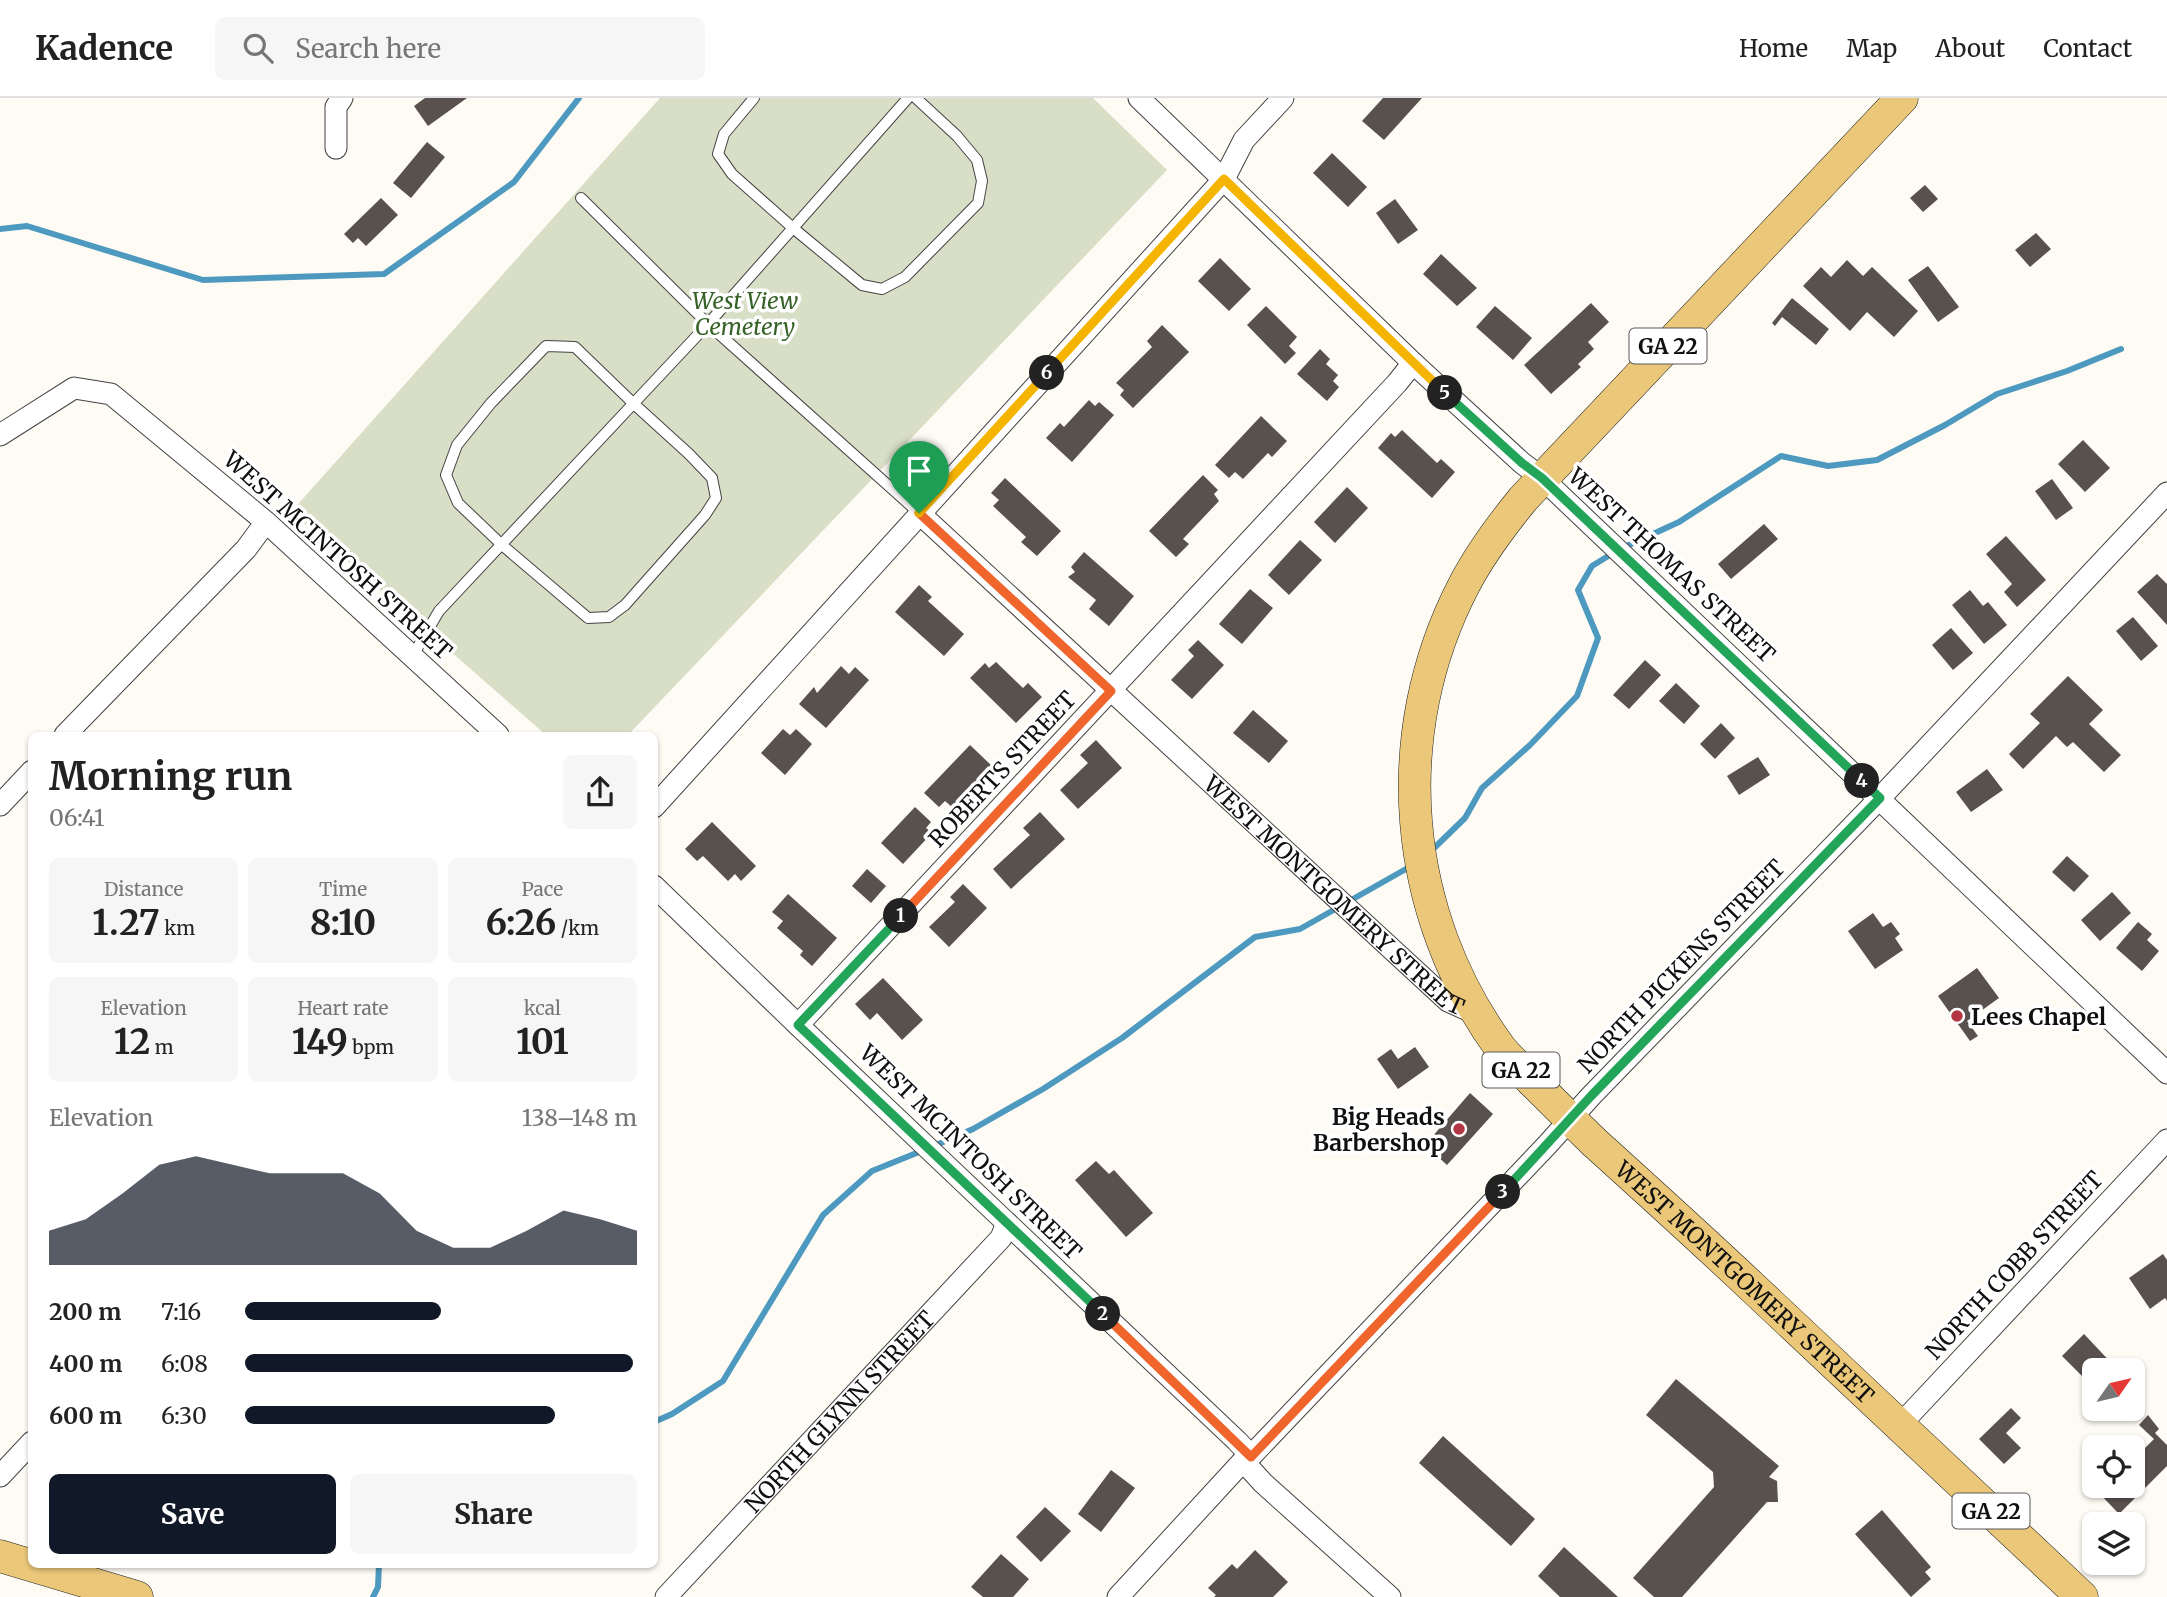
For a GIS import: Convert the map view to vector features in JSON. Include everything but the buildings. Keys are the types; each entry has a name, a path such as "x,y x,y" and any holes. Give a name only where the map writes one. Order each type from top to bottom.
{"main road":[{"name":"GA 22","path":"1479,1015 1450,960 1427,891 1416,830 1416,747 1428,680 1453,608 1489,543 1523,499 1902,98"},
{"name":"WEST MONTGOMERY STREET","path":"1479,1015 1503,1051 1570,1120 2082,1597"},
{"path":"0,1556 28,1565"},
{"path":"38,1568 127,1596"}],"street":[{"path":"336,148 336,107 342,98"},
{"name":"WEST THOMAS STREET","path":"1139,98 1413,363 1522,463 1542,478 2167,1073"},
{"path":"658,803 1224,179 1244,140 1283,98"},
{"name":"ROBERTS STREET","path":"798,1025 1413,363"},
{"name":"WEST MCINTOSH STREET","path":"0,435 74,388 111,394 266,522 495,732"},
{"name":"NORTH PICKENS STREET","path":"1118,1597 1591,1096 1880,798 2167,493"},
{"name":"WEST MONTGOMERY STREET","path":"919,513 1448,1002 1479,1015"},
{"path":"68,732 246,549 266,522"},
{"path":"0,805 28,775"},
{"name":"WEST MCINTOSH STREET","path":"658,890 1237,1441 1263,1483 1390,1597"},
{"name":"NORTH COBB STREET","path":"1899,1426 2167,1140"},
{"name":"NORTH GLYNN STREET","path":"666,1597 1001,1238 1007,1223"},
{"path":"0,1476 28,1447"}],"lane":[{"path":"754,98 724,134 718,154 732,174 862,285 882,289 905,277 978,202 982,181 976,160 957,136 916,98"},
{"path":"412,657 439,611 709,324 908,98"},
{"path":"581,198 709,324 919,513"},
{"path":"546,345 575,347 634,404 712,478 716,498 705,515 625,606 609,617 588,618 502,545 458,503 446,475 457,445 491,403 546,345"}],"green space":[{"name":"West View Cemetery","path":"660,98 1093,98 1167,170 631,732 543,732 291,512"}],"waterway":[{"path":"0,229 27,226 203,280 384,274 514,182 579,98"},
{"path":"1430,852 1465,818 1482,788 1530,745 1577,696 1598,638 1578,590 1592,566 1618,550 1679,522 1781,456 1828,466 1877,460 1945,425 1997,394 2067,371 2121,349"},
{"path":"934,1146 973,1129 1043,1089 1122,1038 1255,937 1300,929 1413,865"},
{"path":"658,1420 723,1381 823,1215 872,1171 924,1150"},
{"path":"373,1597 378,1587 379,1568"}],"place":[{"name":"Lees Chapel","path":"1957,1016"},
{"name":"Big Heads Barbershop","path":"1459,1129"}],"route":[{"path":"1224,179 1413,363 1522,463 1542,478 1880,798 1591,1096 1251,1457 798,1025 1111,691 919,513 1224,179"}]}
